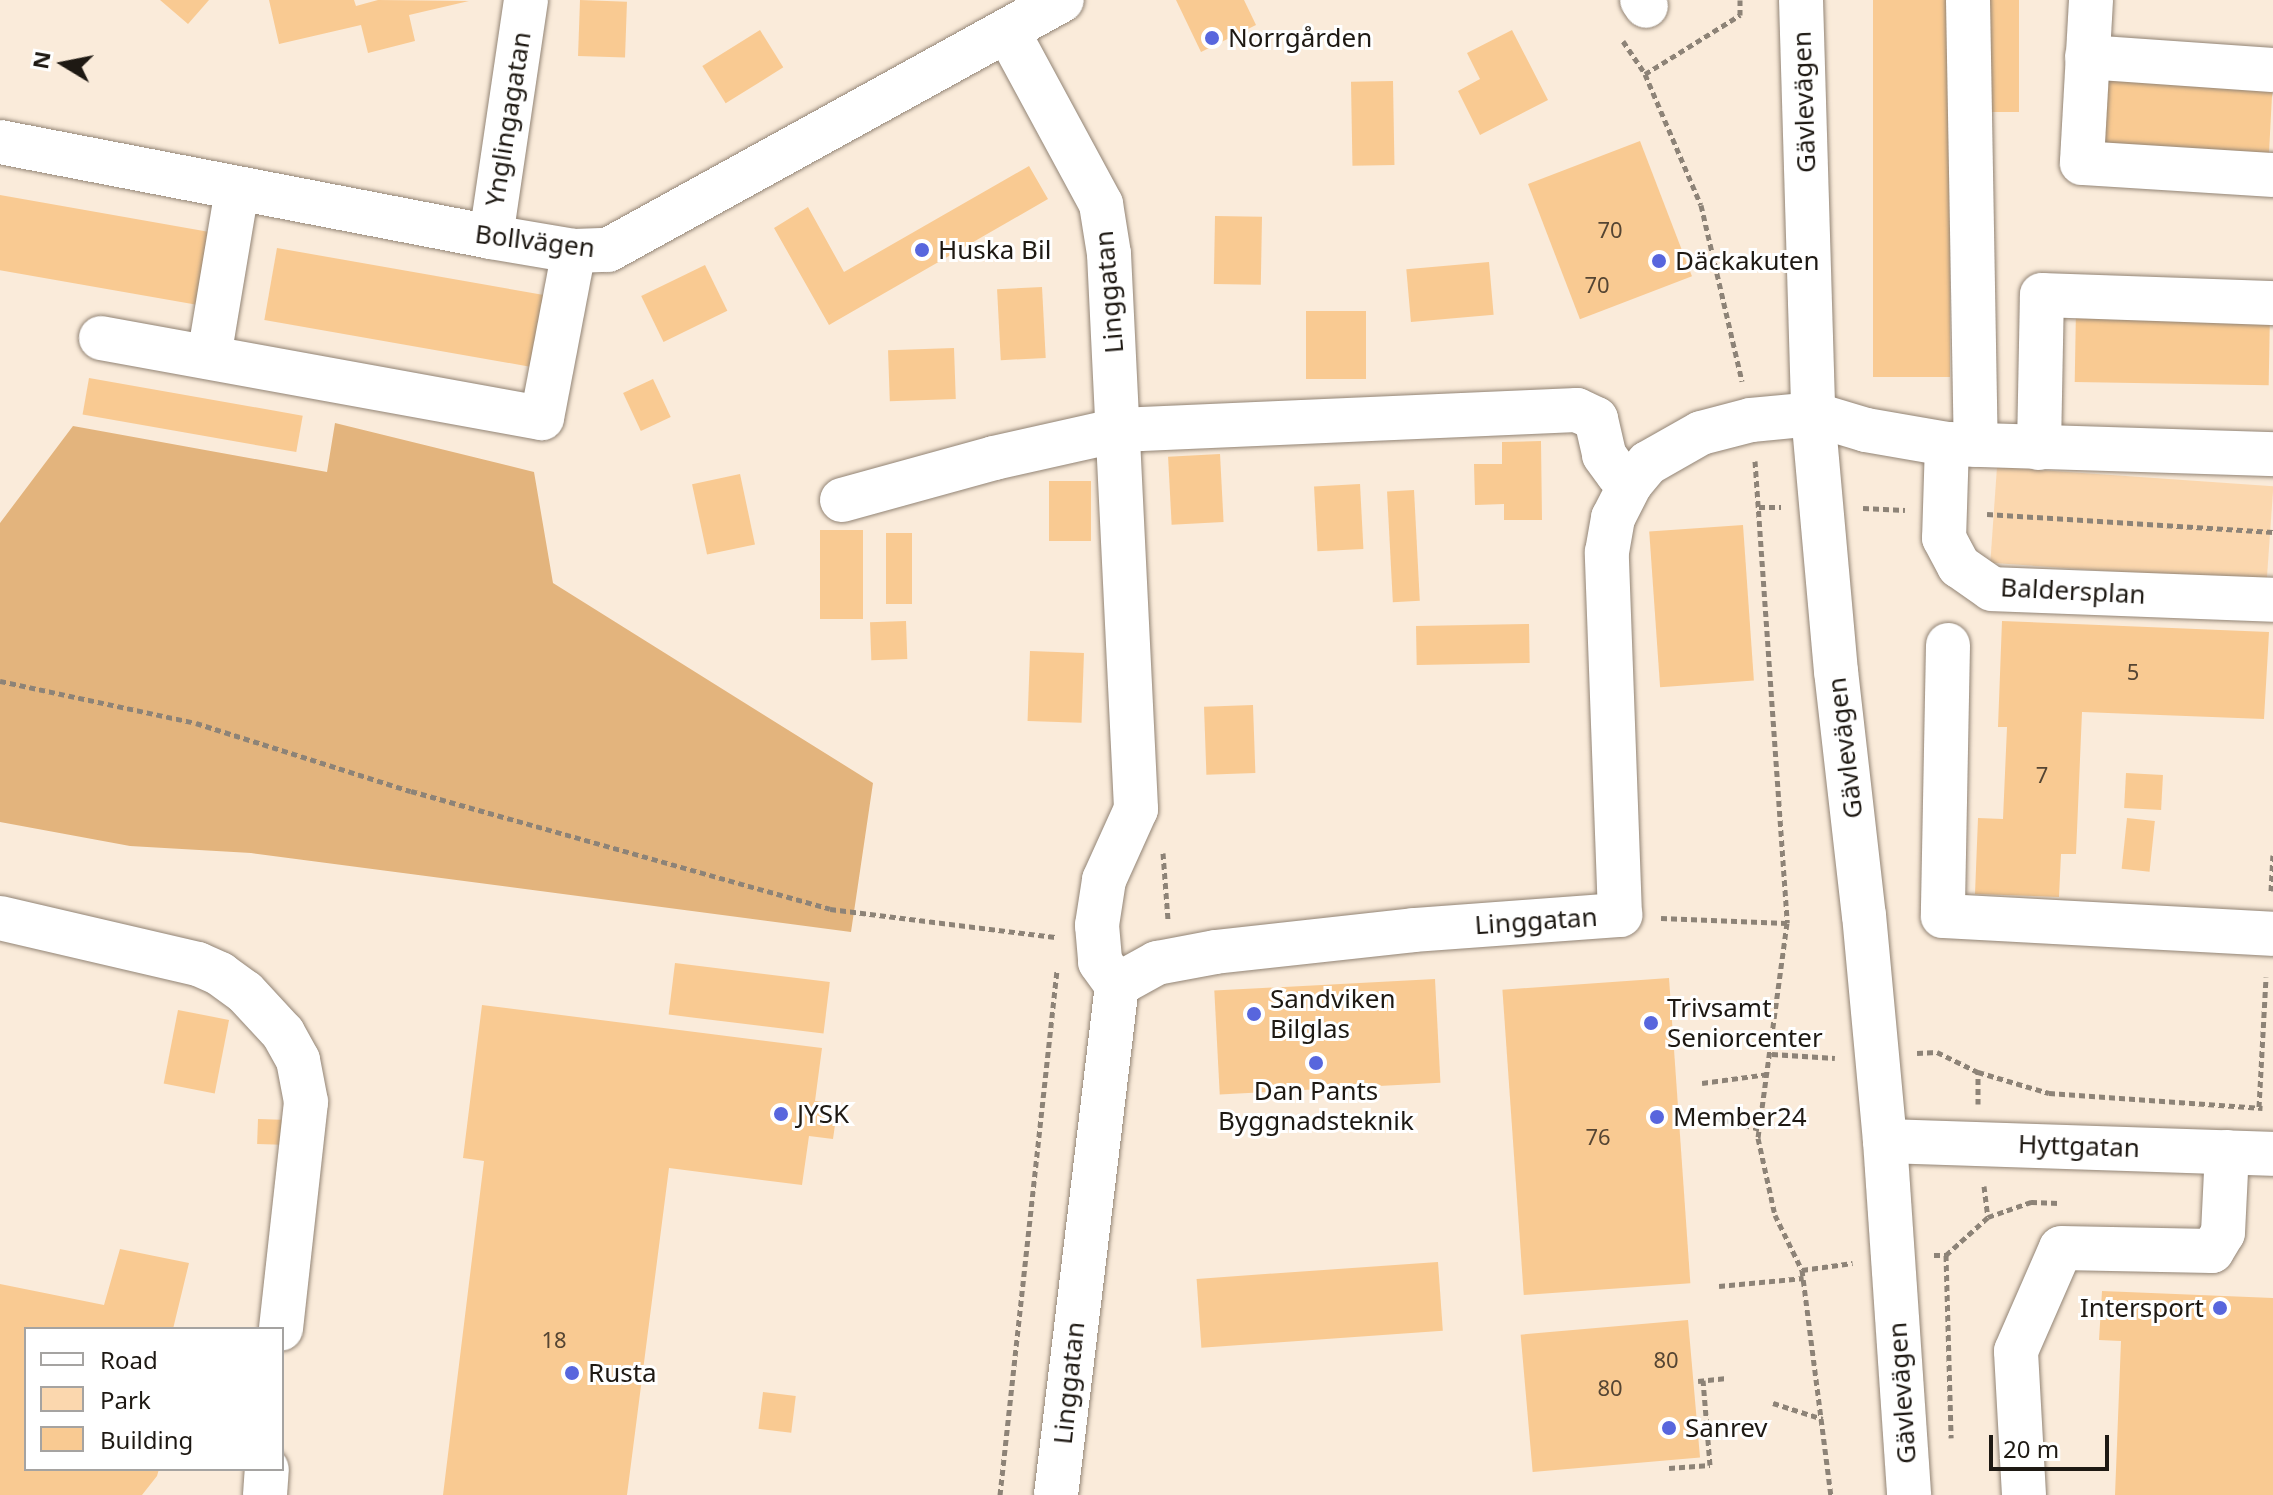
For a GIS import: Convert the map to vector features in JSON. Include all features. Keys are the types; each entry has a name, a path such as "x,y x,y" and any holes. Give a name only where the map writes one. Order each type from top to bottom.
{"street":[{"name":"Ynglingagatan","path":"491,237 526,0"},
{"name":"Bollvägen","path":"0,142 491,237 574,251 608,250 1062,0"},
{"name":"Gävlevägen","path":"1801,0 1813,414 1836,671 1885,1141 1909,1495"},
{"name":"Baldersplan","path":"1968,0 1962,444 1942,512 1944,538 1950,554 1959,566 1992,589 2273,600"},
{"path":"2091,0 2082,163 2273,175"},
{"name":"Linggatan","path":"1008,32 1101,204 1109,254 1136,809 1104,880 1097,925 1100,962 1117,985 1056,1495"},
{"path":"2087,57 2273,70"},
{"path":"209,357 237,189"},
{"path":"101,338 542,418 574,251"},
{"path":"2039,448 2042,295 2273,303"},
{"path":"842,500 994,458 1119,430 1577,410 1596,419 1604,455 1618,474 1631,483"},
{"name":"Linggatan","path":"1117,985 1157,963 1215,952 1414,930 1620,915 1607,552 1613,518 1631,483 1648,463 1701,433 1751,420 1813,414"},
{"path":"1813,414 1866,430 1962,444 2273,454"},
{"path":"1948,645 1943,916 2271,934"},
{"path":"0,918 198,964 220,974 245,992 283,1033 298,1060 306,1102 281,1327"},
{"name":"Hyttgatan","path":"1885,1141 2273,1154"},
{"path":"2024,1495 2016,1351 2061,1248 2212,1251 2223,1233 2227,1152"},
{"path":"265,1495 267,1471"}],"path":[{"path":"1645,74 1740,15 1740,0"},
{"path":"1636,14 1645,74 1701,205 1751,420 1787,923 1772,1054 1758,1138 1775,1215 1804,1278 1831,1495"},
{"path":"1942,512 2273,532"},
{"path":"0,681 196,723 411,791 830,909 1061,938"},
{"path":"1772,1054 1877,1058 1937,1052 1978,1072 2049,1093 2259,1107 2273,855"},
{"path":"1620,915 1787,923"},
{"path":"1000,1495 1057,969"},
{"path":"1702,1083 1769,1074"},
{"path":"1705,1115 1760,1129"},
{"path":"1946,1255 1951,1450"},
{"path":"1719,1286 1804,1278"},
{"path":"1669,1468 1710,1465 1700,1381 1727,1378"},
{"path":"1773,1403 1823,1419"}],"green space":[{"path":"1997,467 2273,486 2267,582 1990,563"}],"shaded area":[{"path":"335,423 534,472 553,583 873,783 851,932 251,853 130,846 0,822 0,523 73,426 327,472"}],"building":[{"path":"160,0 209,0 188,24"},
{"path":"269,0 354,0 356,6 378,0 469,1 409,15 415,41 368,53 361,25 279,44"},
{"path":"580,0 627,2 625,58 578,56"},
{"name":"Norrgården","path":"1176,0 1244,0 1256,25 1201,52"},
{"path":"1873,0 1950,0 1950,377 1873,377"},
{"path":"1980,0 2019,0 2019,112 1980,112"},
{"path":"760,30 783,67 726,103 702,66"},
{"path":"1512,30 1548,100 1480,135 1458,91 1480,79 1467,53"},
{"path":"2098,72 2273,81 2269,153 2094,144"},
{"path":"1393,81 1394,165 1352,166 1351,82"},
{"path":"1640,141 1692,276 1580,319 1528,184"},
{"name":"Huska Bil","path":"1029,166 1048,199 829,325 774,228 808,207 844,272"},
{"path":"0,195 214,233 201,306 0,270"},
{"path":"1215,216 1262,217 1261,285 1214,284"},
{"path":"277,248 554,297 541,369 264,320"},
{"path":"1489,262 1494,315 1411,322 1406,269"},
{"path":"705,265 727,311 664,342 641,296"},
{"path":"1042,287 1046,358 1001,360 997,289"},
{"path":"2076,308 2270,311 2269,385 2075,382"},
{"path":"1306,311 1366,311 1366,379 1306,379"},
{"path":"954,348 956,399 890,401 888,350"},
{"path":"89,378 303,416 296,452 83,414"},
{"path":"653,379 671,417 641,431 623,393"},
{"path":"1541,441 1542,520 1504,520 1504,504 1475,505 1474,464 1502,464 1502,442"},
{"path":"1220,454 1224,522 1172,525 1168,457"},
{"path":"740,474 755,544 707,555 692,484"},
{"path":"1049,481 1091,481 1091,541 1049,541"},
{"path":"1360,484 1363,549 1317,551 1314,486"},
{"path":"1414,490 1420,601 1393,602 1387,491"},
{"path":"1743,525 1754,681 1660,687 1649,532"},
{"path":"820,530 863,530 863,619 820,619"},
{"path":"886,533 912,533 912,604 886,604"},
{"path":"906,621 907,659 871,660 870,622"},
{"path":"2002,621 2269,632 2264,719 2082,712 2076,854 2061,854 2059,897 1975,894 1978,818 2003,819 2007,727 1998,727"},
{"path":"1529,624 1530,663 1417,665 1416,626"},
{"path":"1030,651 1084,653 1082,723 1028,721"},
{"path":"1253,705 1255,773 1206,775 1204,707"},
{"path":"2126,773 2163,775 2161,810 2124,808"},
{"path":"2127,818 2155,821 2150,872 2122,869"},
{"path":"675,963 830,982 823,1034 669,1015"},
{"path":"1669,978 1690,1283 1524,1295 1502,990"},
{"path":"1435,979 1440,1083 1220,1094 1214,991"},
{"path":"482,1005 822,1048 815,1101 838,1104 833,1139 809,1136 802,1185 669,1168 627,1495 443,1495 484,1161 463,1158"},
{"path":"178,1010 229,1020 215,1094 164,1084"},
{"path":"258,1119 282,1120 281,1145 257,1144"},
{"path":"120,1249 189,1263 173,1327 24,1327 24,1471 158,1471 157,1476 142,1495 0,1495 0,1284 104,1305"},
{"path":"1438,1262 1443,1331 1201,1348 1197,1279"},
{"path":"2102,1291 2273,1298 2273,1495 2115,1495 2121,1341 2099,1340"},
{"path":"1688,1320 1700,1457 1533,1472 1521,1335"},
{"path":"763,1392 796,1396 791,1433 758,1429"}],"place":[{"name":"Norrgården","path":"1212,38"},
{"name":"Huska Bil","path":"922,250"},
{"name":"Däckakuten","path":"1659,261"},
{"name":"Sandviken Bilglas","path":"1254,1014"},
{"name":"Trivsamt Seniorcenter","path":"1651,1023"},
{"name":"Dan Pants Byggnadsteknik","path":"1316,1063"},
{"name":"JYSK","path":"781,1114"},
{"name":"Member24","path":"1657,1117"},
{"name":"Intersport","path":"2220,1308"},
{"name":"Rusta","path":"572,1373"},
{"name":"Sanrev","path":"1669,1428"}]}
